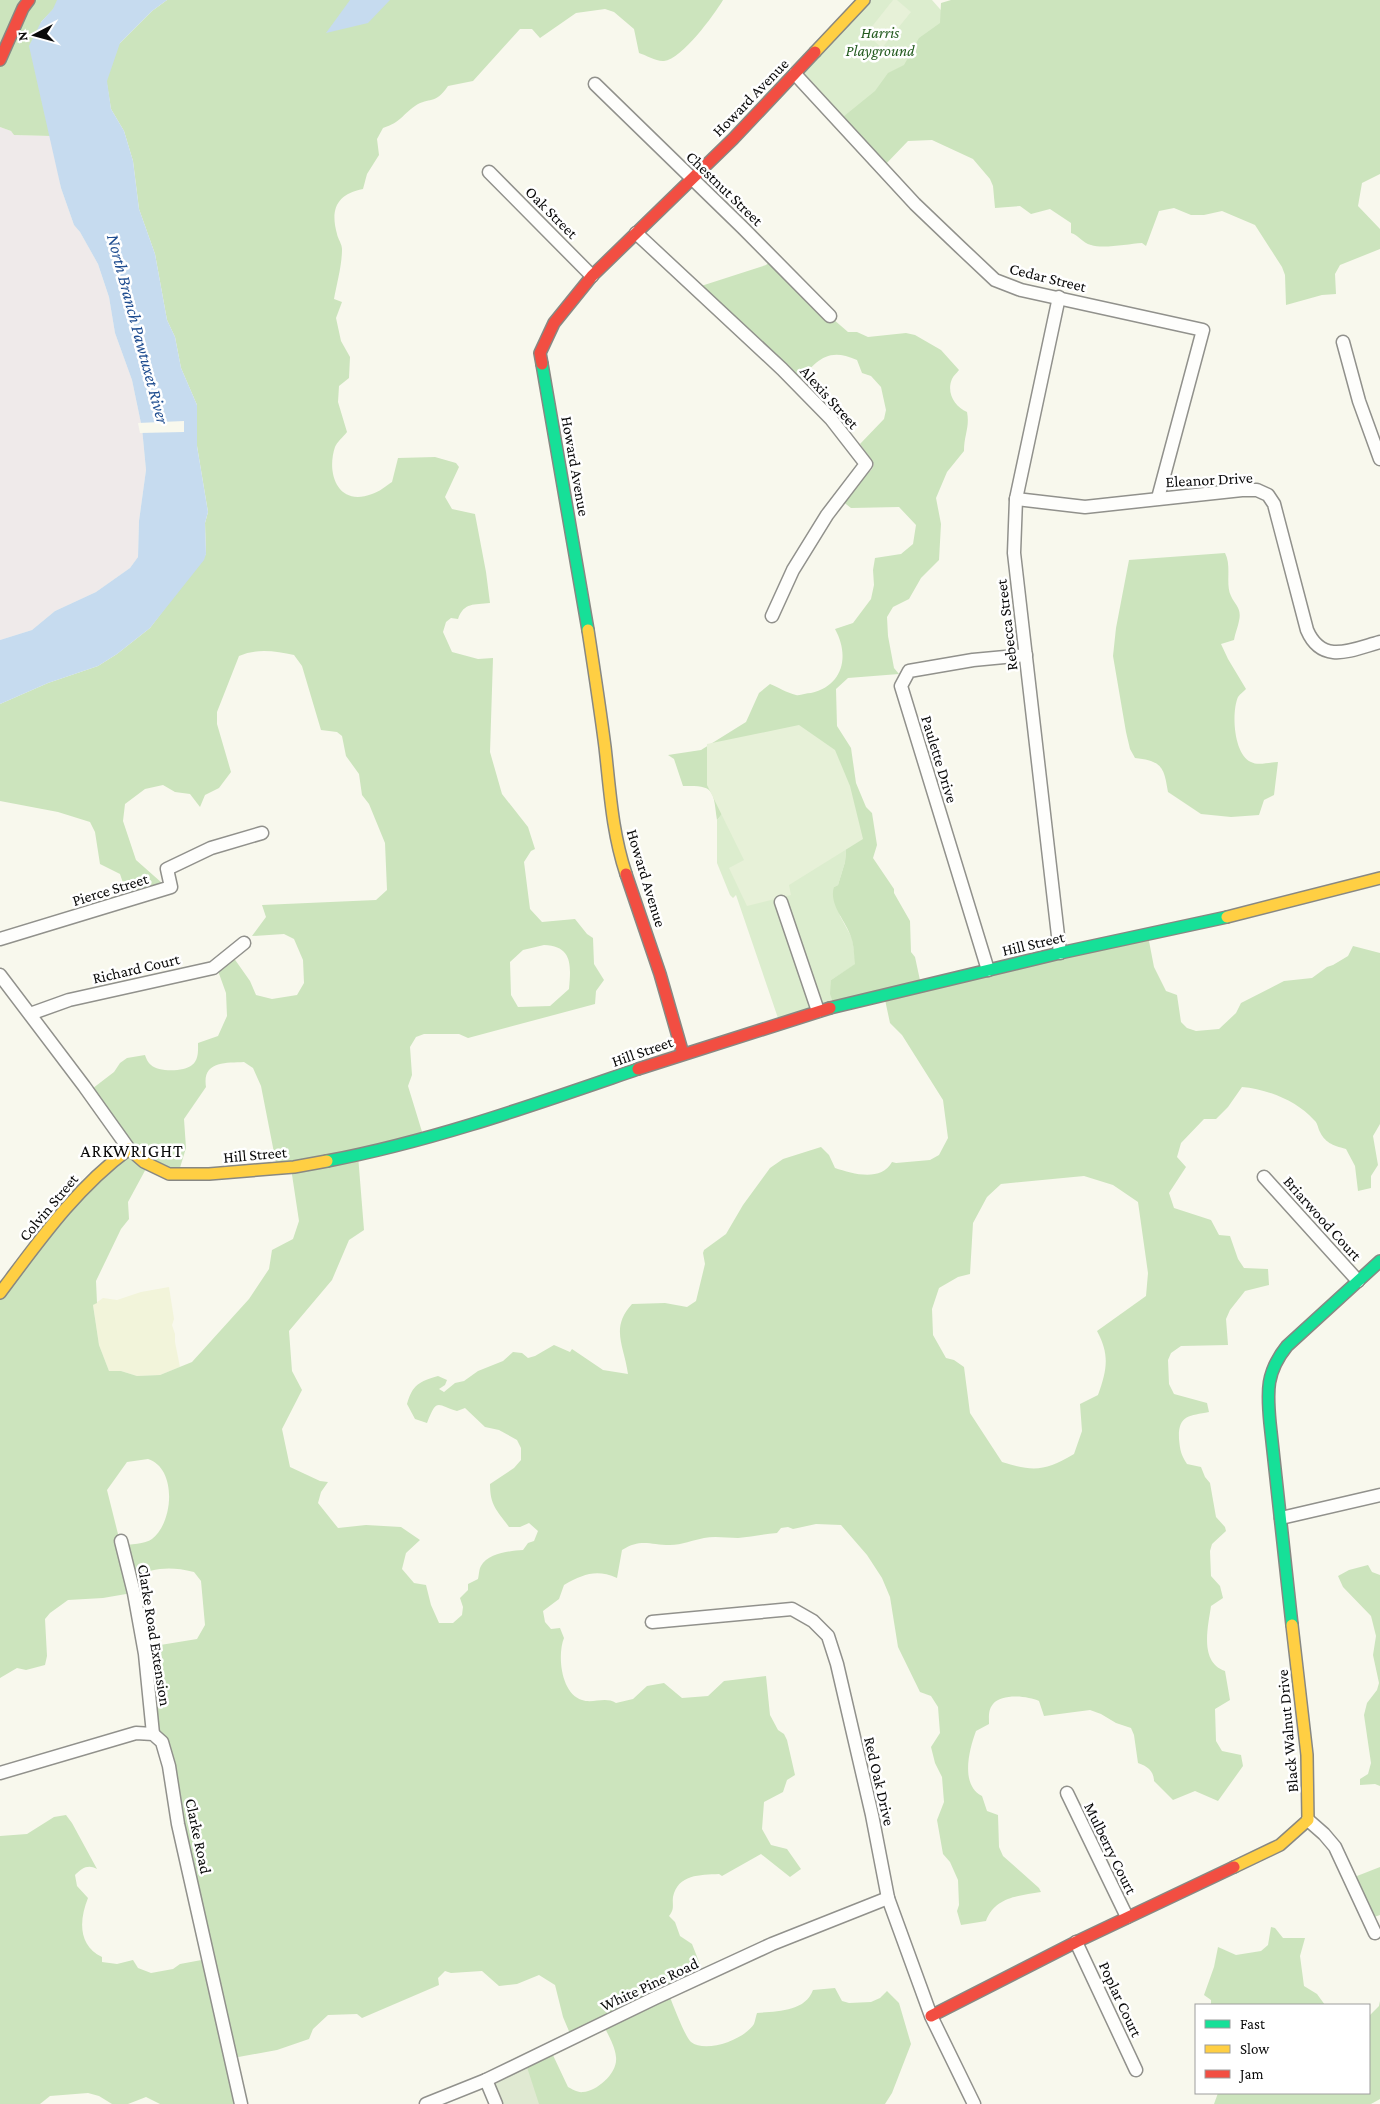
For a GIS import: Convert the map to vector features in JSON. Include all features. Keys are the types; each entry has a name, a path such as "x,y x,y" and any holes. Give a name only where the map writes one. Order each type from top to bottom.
{"street":[{"path":"0,60 23,8 29,0"},
{"name":"Howard Avenue","path":"683,1054 660,974 618,849 610,804 605,749 586,622 540,353 554,323 592,276 733,139 864,0"},
{"name":"Cedar Street","path":"795,74 915,204 995,280 1021,290 1203,330 1158,498"},
{"name":"Chestnut Street","path":"595,84 830,316"},
{"name":"Oak Street","path":"489,172 592,276"},
{"name":"Alexis Street","path":"636,233 782,369 831,419 866,464 828,515 793,570 772,616"},
{"name":"Rebecca Street","path":"1059,297 1016,499 1014,553 1060,953"},
{"path":"1343,342 1358,401 1380,459"},
{"name":"Eleanor Drive","path":"1016,499 1086,508 1158,498 1257,490 1268,495 1278,518 1307,630 1313,643 1321,650 1332,653 1380,642"},
{"name":"Paulette Drive","path":"988,970 901,686 909,671 973,660 1026,655"},
{"name":"Pierce Street","path":"0,939 171,887 167,869 210,848 262,833"},
{"name":"Hill Street","path":"0,975 129,1149 144,1162 169,1174 209,1174 294,1167 374,1152 554,1098 818,1011 1060,953 1215,920 1380,878"},
{"path":"781,902 818,1011"},
{"name":"Richard Court","path":"30,1014 69,1000 213,968 244,943"},
{"name":"Colvin Street","path":"0,1293 80,1192 109,1162 129,1149"},
{"name":"Briarwood Court","path":"1264,1177 1358,1281"},
{"name":"Black Walnut Drive","path":"1308,1820 1310,1794 1307,1743 1267,1391 1270,1373 1277,1358 1380,1261"},
{"path":"1281,1518 1380,1495"},
{"name":"Clarke Road Extension","path":"121,1541 134,1593 144,1654 153,1734"},
{"name":"Red Oak Drive","path":"652,1622 792,1609 813,1621 828,1636 872,1815 888,1898 931,2016 974,2104"},
{"path":"0,1773 136,1733 153,1734"},
{"name":"Clarke Road","path":"153,1734 162,1742 169,1766 178,1824 241,2104"},
{"name":"Mulberry Court","path":"1067,1794 1127,1917"},
{"path":"931,2016 1127,1917 1280,1845 1308,1820 1335,1847 1375,1933"},
{"name":"White Pine Road","path":"426,2104 486,2080 772,1944 888,1898"},
{"name":"Poplar Court","path":"1076,1942 1136,2070"},
{"path":"486,2080 496,2104"}],"shaded area":[{"path":"0,127 11,131 14,135 51,136 61,188 74,225 98,264 109,297 115,333 132,380 142,428 146,470 139,521 138,557 130,568 96,592 55,611 32,630 0,640"}],"green space":[{"path":"0,0 62,0 41,22 41,97 51,136 14,135 11,131 0,127"},
{"path":"167,0 723,0 713,16 688,45 680,53 664,61 639,53 634,29 614,12 605,9 576,13 540,38 532,29 520,29 473,81 448,86 439,96 420,103 397,121 383,128 377,139 379,155 367,174 363,189 347,195 335,210 335,225 342,249 334,299 342,302 336,318 341,341 350,357 349,378 339,386 338,402 347,432 335,447 333,457 332,468 337,486 351,496 360,497 375,493 392,482 398,458 435,457 456,463 459,467 445,497 452,509 475,514 490,603 470,605 463,610 458,619 451,618 446,622 443,632 452,652 478,659 493,658 490,752 502,794 528,827 535,849 531,851 524,862 530,909 542,922 575,919 587,934 593,938 594,964 604,980 596,991 595,1004 468,1038 459,1034 424,1034 416,1037 410,1047 412,1075 408,1086 423,1135 358,1155 364,1230 349,1240 332,1280 289,1331 292,1371 302,1390 282,1429 290,1467 320,1481 328,1482 321,1492 318,1503 338,1528 366,1525 401,1527 420,1540 406,1553 402,1569 414,1583 426,1585 431,1605 439,1623 453,1623 462,1615 463,1607 460,1598 468,1590 468,1584 478,1579 480,1567 484,1562 494,1555 523,1550 528,1543 534,1541 538,1531 529,1523 520,1527 509,1527 491,1498 490,1484 514,1468 521,1460 521,1448 517,1440 499,1430 485,1427 465,1408 457,1411 438,1405 433,1409 427,1423 415,1419 407,1404 414,1388 426,1380 438,1376 447,1380 445,1385 439,1389 444,1392 455,1383 464,1381 478,1371 503,1361 513,1352 522,1353 528,1358 554,1345 570,1352 572,1349 603,1370 628,1374 620,1337 620,1329 625,1313 632,1304 665,1303 687,1307 696,1301 705,1264 704,1250 726,1234 743,1205 770,1168 783,1159 821,1147 829,1155 835,1168 858,1174 874,1174 887,1168 892,1162 930,1160 939,1155 948,1138 943,1100 902,1035 890,1023 884,995 834,1005 830,994 831,980 855,964 852,940 836,907 833,894 834,887 838,885 845,862 846,851 816,800 722,814 717,820 713,796 710,791 707,788 683,786 674,759 668,755 701,750 746,722 759,693 770,684 798,695 811,693 830,684 837,677 842,659 840,639 835,629 853,623 871,599 874,585 873,570 875,558 901,554 913,544 916,525 899,507 851,508 842,501 872,469 874,464 860,444 884,419 886,410 881,387 871,376 862,373 857,360 837,355 823,358 797,382 698,287 766,265 772,259 848,332 857,332 868,337 906,333 915,335 941,350 959,370 950,384 950,389 955,403 967,412 967,427 964,451 947,472 936,498 941,524 939,560 921,578 909,599 893,607 887,617 888,636 894,668 899,674 848,678 836,689 837,726 851,748 856,783 866,807 872,813 877,845 873,858 894,889 894,893 910,921 911,952 915,957 921,985 1148,936 1154,967 1166,991 1177,995 1181,1022 1187,1028 1196,1031 1219,1029 1236,1013 1241,1003 1284,981 1312,978 1327,967 1348,956 1353,946 1380,953 1380,1124 1373,1136 1378,1165 1371,1176 1371,1188 1358,1191 1355,1166 1346,1149 1326,1141 1316,1122 1307,1113 1271,1093 1242,1087 1228,1107 1216,1119 1204,1119 1181,1143 1177,1157 1186,1167 1169,1193 1174,1208 1211,1220 1219,1235 1230,1236 1238,1259 1244,1268 1268,1269 1269,1285 1245,1291 1230,1310 1226,1319 1228,1345 1181,1346 1171,1353 1168,1360 1169,1384 1174,1394 1207,1403 1209,1412 1190,1416 1180,1425 1180,1446 1187,1464 1201,1467 1210,1483 1216,1517 1225,1527 1226,1531 1212,1544 1210,1551 1211,1576 1220,1586 1223,1598 1211,1606 1207,1643 1211,1660 1225,1671 1230,1700 1215,1709 1216,1741 1222,1751 1241,1755 1243,1766 1218,1801 1195,1791 1173,1800 1154,1781 1153,1774 1149,1769 1138,1763 1134,1735 1131,1728 1090,1710 1044,1716 1039,1701 1015,1696 1002,1698 993,1704 990,1709 989,1724 976,1731 969,1757 969,1776 975,1791 982,1796 987,1811 998,1815 999,1847 1003,1856 1039,1888 1041,1892 1008,1899 995,1907 986,1921 961,1925 957,1911 959,1905 958,1880 950,1862 943,1854 937,1820 944,1802 942,1777 935,1763 931,1747 940,1733 938,1707 931,1696 920,1692 898,1647 890,1597 882,1578 867,1555 841,1525 816,1524 793,1529 788,1527 781,1528 777,1533 738,1538 708,1537 674,1545 635,1544 622,1550 617,1578 596,1573 578,1578 564,1585 559,1599 543,1611 545,1622 551,1629 560,1628 564,1638 561,1664 565,1682 569,1690 582,1700 608,1700 616,1703 633,1699 647,1686 664,1683 682,1698 708,1696 724,1681 766,1676 770,1715 778,1730 784,1734 787,1740 795,1775 787,1780 783,1792 764,1802 762,1829 771,1845 787,1849 801,1869 790,1877 761,1854 722,1876 719,1874 691,1877 680,1884 673,1897 673,1909 669,1916 675,1922 680,1936 692,1944 703,1972 668,1992 688,2039 698,2045 715,2046 734,2039 749,2030 754,2024 757,2013 781,2011 797,2006 804,2003 813,1990 835,1988 842,2001 849,2003 871,2002 880,1998 887,1991 899,2003 911,2044 892,2093 885,2104 496,2104 485,2081 551,2051 568,2087 575,2091 589,2091 606,2080 614,2069 616,2057 613,2045 603,2024 571,2036 563,2017 555,1985 539,1975 517,1984 499,1986 482,1971 451,1973 445,1971 438,1978 439,1985 362,2018 357,2014 328,2015 313,2029 309,2039 277,2050 233,2058 240,2104 160,2104 146,2097 128,2104 112,2104 99,2096 88,2093 50,2096 40,2104 0,2104 0,1836 27,1834 54,1817 66,1815 97,1869 85,1868 75,1875 77,1886 88,1898 82,1923 85,1939 88,1946 102,1957 102,1962 117,1964 133,1960 138,1968 151,1973 173,1969 180,1964 207,1959 168,1762 152,1733 142,1648 197,1639 205,1625 201,1581 194,1572 177,1569 155,1570 130,1577 132,1593 103,1598 68,1600 45,1619 47,1656 45,1665 26,1670 17,1668 0,1678 0,1291 124,1151 88,1092 114,1072 120,1063 127,1058 145,1055 151,1065 165,1070 183,1069 194,1063 198,1055 198,1043 218,1036 227,1016 226,993 217,968 231,954 250,981 256,995 272,999 297,995 304,983 303,960 294,939 284,934 252,936 266,917 262,905 376,900 387,890 385,843 369,804 362,795 359,774 346,756 342,736 337,732 321,730 302,666 294,655 273,651 259,651 239,656 217,712 217,724 231,772 219,788 205,795 200,807 190,794 175,792 163,785 145,789 125,804 123,821 136,860 162,883 129,901 120,874 100,864 95,832 90,822 58,812 0,801 0,704 48,683 98,666 117,654 150,628 206,554 205,523 208,512 197,446 197,405 181,368 175,337 167,320 155,254 139,209 133,161 124,131 111,109 103,60 152,11","holes":["544,945 553,946 565,953 568,959 570,965 569,989 550,1006 518,1007 511,995 510,962 523,950","244,1062 253,1068 261,1086 277,1168 291,1168 299,1221 293,1239 272,1250 269,1269 249,1299 192,1362 160,1375 137,1376 121,1371 109,1371 99,1345 93,1305 97,1303 96,1281 121,1229 129,1219 128,1202 148,1165 179,1171 186,1148 184,1119 206,1087 208,1072 211,1068 223,1063","1084,1176 1113,1185 1138,1202 1148,1273 1146,1296 1097,1331 1104,1348 1106,1363 1098,1395 1080,1404 1082,1431 1074,1454 1047,1467 1031,1468 1002,1462 970,1413 964,1367 954,1360 946,1358 933,1335 932,1309 939,1288 958,1277 970,1274 973,1223 987,1197 1001,1184","148,1459 157,1464 164,1473 168,1484 169,1496 165,1521 152,1539 121,1546 107,1490 127,1462"]},
{"name":"Harris Playground","path":"863,0 932,0 954,25 846,131 795,74"},
{"path":"893,0 897,0 911,12 882,48 866,34"},
{"path":"951,0 1380,0 1380,174 1362,183 1358,206 1380,229 1380,249 1340,265 1335,274 1336,294 1322,295 1286,305 1285,275 1282,267 1255,225 1222,211 1204,215 1191,215 1174,208 1159,211 1146,246 1142,243 1096,246 1088,244 1071,233 1071,223 1050,209 1031,214 1020,206 995,208 993,186 990,179 973,159 932,140 908,141 883,167 838,121 875,91 888,73 904,65 919,38 940,23 941,3"},
{"path":"1225,553 1228,564 1229,591 1239,610 1240,617 1234,640 1221,644 1246,689 1238,697 1236,704 1235,723 1238,743 1245,758 1251,762 1261,764 1278,762 1274,795 1264,800 1259,815 1231,817 1201,814 1168,792 1163,771 1156,763 1135,758 1130,749 1126,732 1113,656 1116,628 1129,560"},
{"path":"799,725 835,750 850,786 863,839 789,885 791,895 747,906 729,868 744,860 707,785 707,744"},
{"path":"816,800 846,851 845,862 838,885 834,887 840,916 852,938 856,964 831,980 834,1005 779,1021 736,895 733,898 730,895 717,863 717,820 722,814"},
{"path":"169,1287 174,1319 172,1325 180,1367 160,1375 137,1376 121,1371 109,1371 99,1345 93,1305 103,1298 117,1300 141,1292"},
{"path":"1368,1565 1372,1572 1380,1575 1380,1786 1375,1784 1360,1785 1360,1779 1368,1774 1371,1763 1364,1715 1367,1703 1377,1690 1379,1683 1373,1655 1376,1636 1371,1616 1343,1587 1338,1576 1349,1570"},
{"path":"1380,1867 1380,1915 1374,1917 1355,1879 1357,1876"},
{"path":"1271,1927 1275,1928 1283,1938 1305,1938 1300,1956 1304,1986 1317,1994 1324,2004 1211,2004 1211,2000 1204,1995 1214,1967 1218,1947 1236,1955 1261,1951 1268,1945"},
{"path":"1380,2001 1380,2099 1371,2104 1214,2104 1218,2094 1370,2094 1370,2015 1379,2006"},
{"path":"525,2061 539,2104 496,2104 486,2080"}],"water":[{"name":"North Branch Pawtuxet River","path":"57,0 167,0 152,11 120,43 107,81 111,109 124,131 133,161 139,209 155,254 167,320 175,337 181,368 197,405 197,446 208,512 205,523 206,554 204,560 150,628 117,654 98,666 48,683 0,704 0,640 32,630 55,611 96,592 130,568 138,557 139,521 146,470 142,428 132,380 115,333 109,297 98,264 74,225 61,188 29,46 41,22 53,9"},
{"path":"350,0 390,0 368,23 326,33"}],"pier":[{"path":"184,421 184,432 140,433 138,423"}],"traffic: fast":[{"path":"542,364 588,630"},
{"path":"830,1008 1060,953 1227,917"},
{"path":"327,1161 367,1153 445,1132 638,1069"},
{"path":"1292,1625 1269,1412 1269,1391 1272,1373 1275,1364 1287,1346 1380,1261"}],"traffic: slow":[{"path":"815,52 864,0"},
{"path":"588,630 610,795 621,858 626,874"},
{"path":"1227,917 1380,878"},
{"path":"0,1293 75,1198 110,1164 129,1149 144,1162 169,1174 209,1174 294,1167 327,1161"},
{"path":"1234,1867 1280,1845 1308,1820 1307,1755 1292,1625"}],"traffic: jam":[{"path":"0,60 23,8 29,0"},
{"path":"542,364 540,353 554,323 592,276 733,139 815,52"},
{"path":"626,874 660,974 683,1054"},
{"path":"638,1069 830,1008"},
{"path":"931,2016 1076,1942 1234,1867"}],"district":[{"name":"ARKWRIGHT","path":"132,1151"}]}
